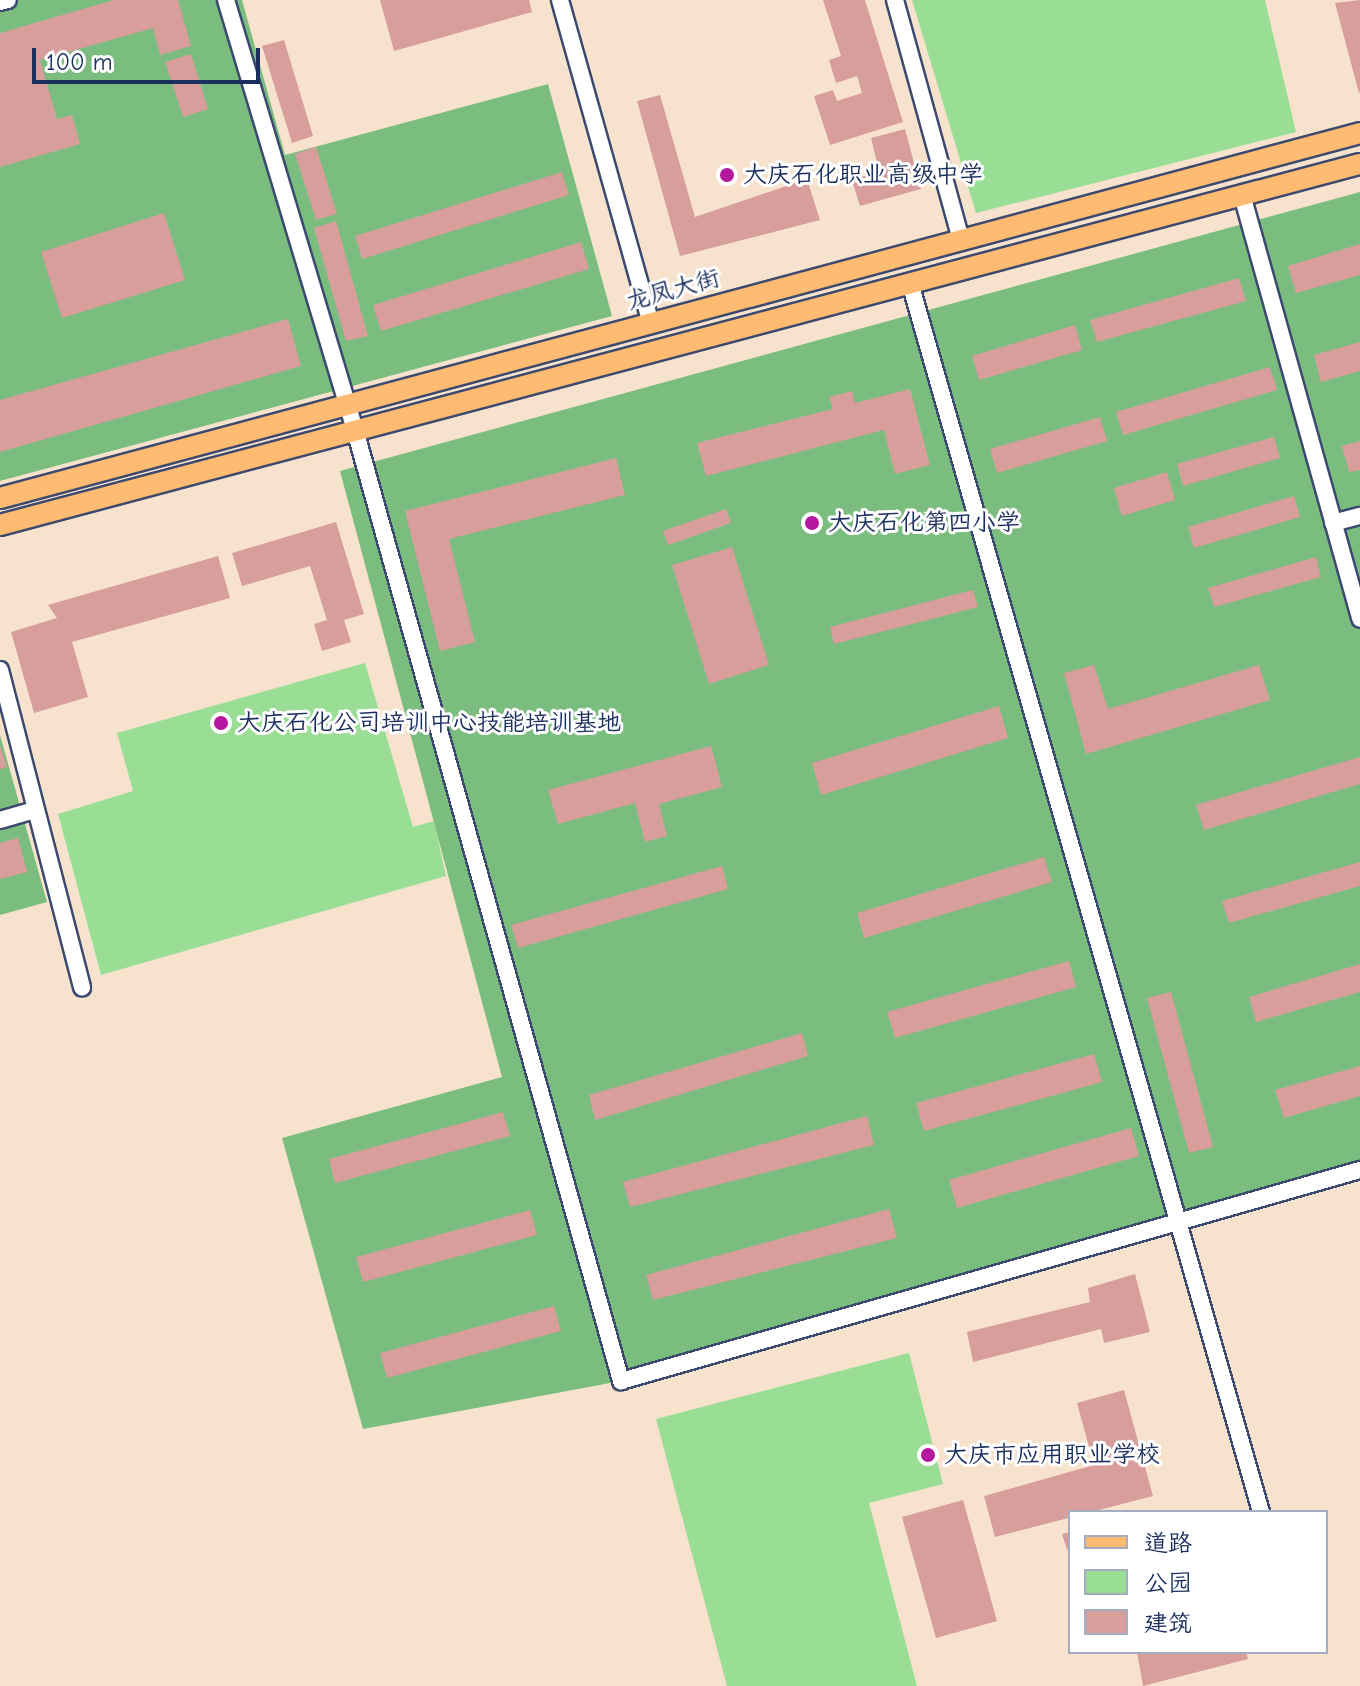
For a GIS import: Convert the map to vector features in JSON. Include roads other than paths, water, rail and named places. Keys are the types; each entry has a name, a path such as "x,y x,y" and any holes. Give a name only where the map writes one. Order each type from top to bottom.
{"main road":[{"name":"龙凤大街","path":"0,498 1360,133"},
{"path":"0,525 1360,164"}],"street":[{"path":"0,2 8,0"},
{"path":"226,0 355,430 621,1381 1360,1170"},
{"path":"560,0 651,323"},
{"path":"895,0 961,239"},
{"path":"1242,195 1360,619"},
{"path":"910,283 1260,1510"},
{"path":"1333,523 1360,516"},
{"path":"0,670 82,988"},
{"path":"0,820 36,810"}],"place":[{"name":"大庆石化职业高级中学","path":"727,175"},
{"name":"大庆石化第四小学","path":"812,523"},
{"name":"大庆石化公司培训中心技能培训基地","path":"221,723"},
{"name":"大庆市应用职业学校","path":"928,1455"}]}
